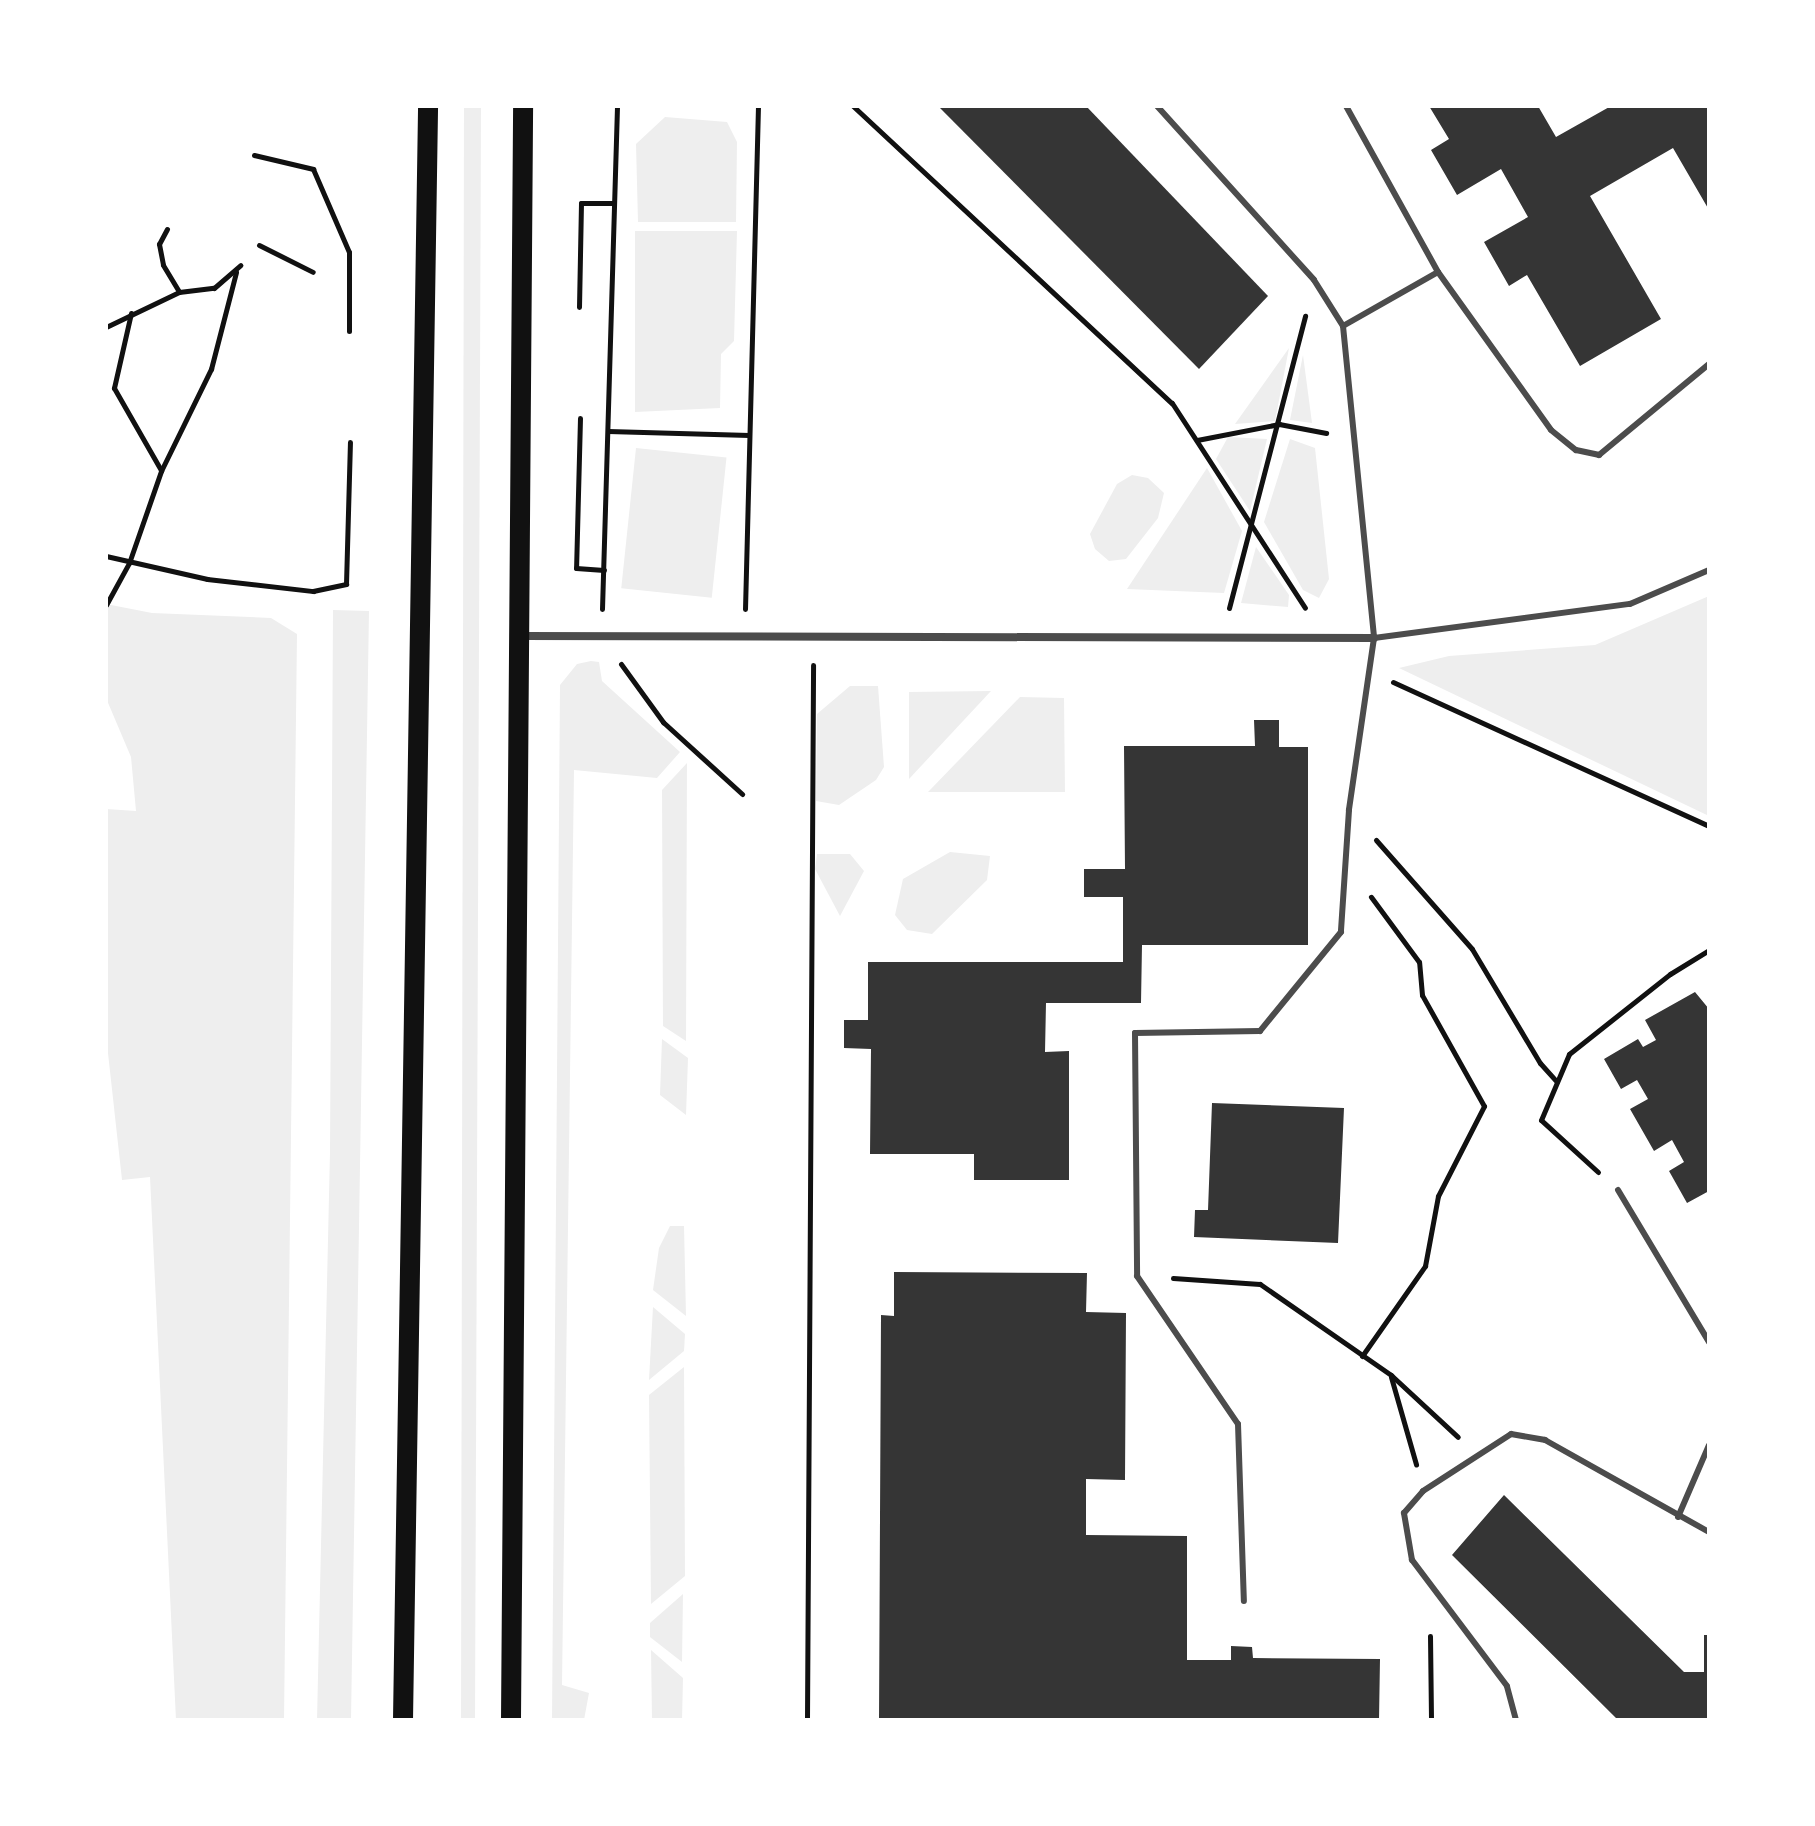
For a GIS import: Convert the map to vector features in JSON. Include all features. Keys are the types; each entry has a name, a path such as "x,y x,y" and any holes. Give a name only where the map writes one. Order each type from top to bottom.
{"main road":[{"path":"403,1720 428,106"},
{"path":"511,1720 522,636 523,106"}],"street":[{"path":"522,636 1326,641 1374,638"}],"lane":[{"path":"1157,106 1314,280 1343,326 1374,638 1349,810 1341,932 1260,1031 1135,1033 1137,1276 1238,1424 1244,1601"},
{"path":"1346,106 1438,272 1551,430 1576,450 1599,455 1709,364"},
{"path":"1343,326 1438,272"},
{"path":"1374,638 1630,604 1709,570"},
{"path":"1618,1190 1709,1342"},
{"path":"1516,1720 1507,1686 1412,1560 1404,1513 1423,1491 1480,1457 1511,1434 1545,1440 1709,1532"},
{"path":"1678,1517 1709,1445"}],"path":[{"path":"617,106 601,637 663,722 742,794"},
{"path":"745,638 758,106"},
{"path":"853,106 1172,403 1326,641"},
{"path":"254,155 313,169 349,252 349,331"},
{"path":"579,307 581,203 613,203"},
{"path":"167,229 159,244 163,265 179,292"},
{"path":"259,245 313,272"},
{"path":"106,605 129,563 161,471 211,369 240,265"},
{"path":"106,327 179,292 214,288 236,272"},
{"path":"1221,640 1314,280"},
{"path":"131,313 114,388 161,471"},
{"path":"580,418 576,568 604,570"},
{"path":"1197,440 1279,424 1356,438"},
{"path":"608,431 749,435"},
{"path":"106,556 207,579 313,591 346,584 350,442"},
{"path":"807,1720 813,638"},
{"path":"1370,672 1709,826"},
{"path":"1349,810 1472,949 1540,1063 1557,1082"},
{"path":"1345,862 1419,962 1422,995 1484,1106 1438,1196 1425,1266 1362,1356"},
{"path":"1618,1190 1541,1120 1569,1054 1670,974 1709,950"},
{"path":"1137,1276 1260,1284 1391,1375 1480,1457"},
{"path":"1391,1375 1423,1491"},
{"path":"1430,1636 1431,1720"}],"shaded area":[{"path":"464,106 481,106 475,1720 461,1720"},
{"path":"665,117 727,122 737,142 736,222 638,222 636,144"},
{"path":"635,231 737,231 734,341 721,354 720,408 635,412"},
{"path":"1289,348 1275,421 1235,424"},
{"path":"1303,355 1312,423 1290,420"},
{"path":"1228,437 1267,439 1250,511 1216,459"},
{"path":"1290,439 1315,448 1329,579 1319,598 1303,590 1264,522"},
{"path":"636,448 727,458 712,598 621,588"},
{"path":"1207,468 1242,531 1224,593 1127,589"},
{"path":"1132,475 1148,478 1164,493 1158,518 1126,559 1109,561 1095,549 1090,534 1117,484"},
{"path":"1256,547 1289,595 1288,607 1241,603"},
{"path":"1709,596 1709,816 1399,668 1449,656 1595,645"},
{"path":"106,604 152,613 271,618 297,634 284,1720 176,1720 150,1177 122,1180 106,1035 106,809 136,811 131,757 106,698"},
{"path":"333,610 369,611 351,1720 317,1720 330,1152"},
{"path":"599,662 602,681 680,752 657,778 574,770 562,1685 589,1693 584,1720 552,1720 560,685 577,664"},
{"path":"850,686 878,686 884,767 876,780 839,805 816,801 817,714"},
{"path":"991,691 909,779 909,692"},
{"path":"1020,697 1064,698 1065,792 928,792"},
{"path":"687,763 686,1041 663,1026 662,790"},
{"path":"950,852 990,856 987,880 932,934 907,930 895,915 903,879"},
{"path":"817,854 850,854 864,871 840,916 815,869"},
{"path":"662,1039 688,1058 686,1115 660,1095"},
{"path":"670,1226 684,1226 686,1316 653,1290 659,1248"},
{"path":"653,1307 685,1334 684,1351 649,1380"},
{"path":"684,1367 685,1576 651,1604 649,1395"},
{"path":"683,1594 682,1662 650,1637 650,1623"},
{"path":"651,1650 683,1678 682,1720 652,1720"}],"building":[{"path":"938,106 1086,106 1268,296 1199,369"},
{"path":"1429,106 1538,106 1556,137 1611,106 1709,106 1709,210 1673,148 1590,196 1661,319 1580,366 1527,275 1509,286 1484,242 1528,217 1501,169 1457,195 1431,150 1449,139"},
{"path":"1254,720 1279,720 1279,747 1308,747 1308,945 1142,945 1141,1003 1046,1003 1045,1052 1069,1051 1069,1180 974,1180 974,1154 870,1154 871,1049 844,1048 844,1020 868,1020 868,962 1123,962 1123,897 1084,897 1084,869 1125,869 1124,746 1255,746"},
{"path":"1695,992 1709,1009 1709,1191 1687,1203 1669,1171 1684,1162 1672,1140 1654,1151 1630,1109 1648,1099 1637,1080 1621,1089 1604,1059 1638,1039 1643,1047 1656,1040 1645,1020"},
{"path":"1212,1103 1344,1108 1338,1243 1194,1237 1195,1210 1208,1210"},
{"path":"894,1272 1087,1273 1086,1312 1126,1313 1125,1480 1086,1479 1086,1535 1187,1536 1187,1660 1231,1660 1231,1646 1252,1647 1253,1658 1380,1659 1379,1720 879,1720 881,1315 894,1316"},
{"path":"1504,1495 1684,1672 1704,1672 1704,1635 1709,1635 1709,1720 1618,1720 1452,1555"}]}
